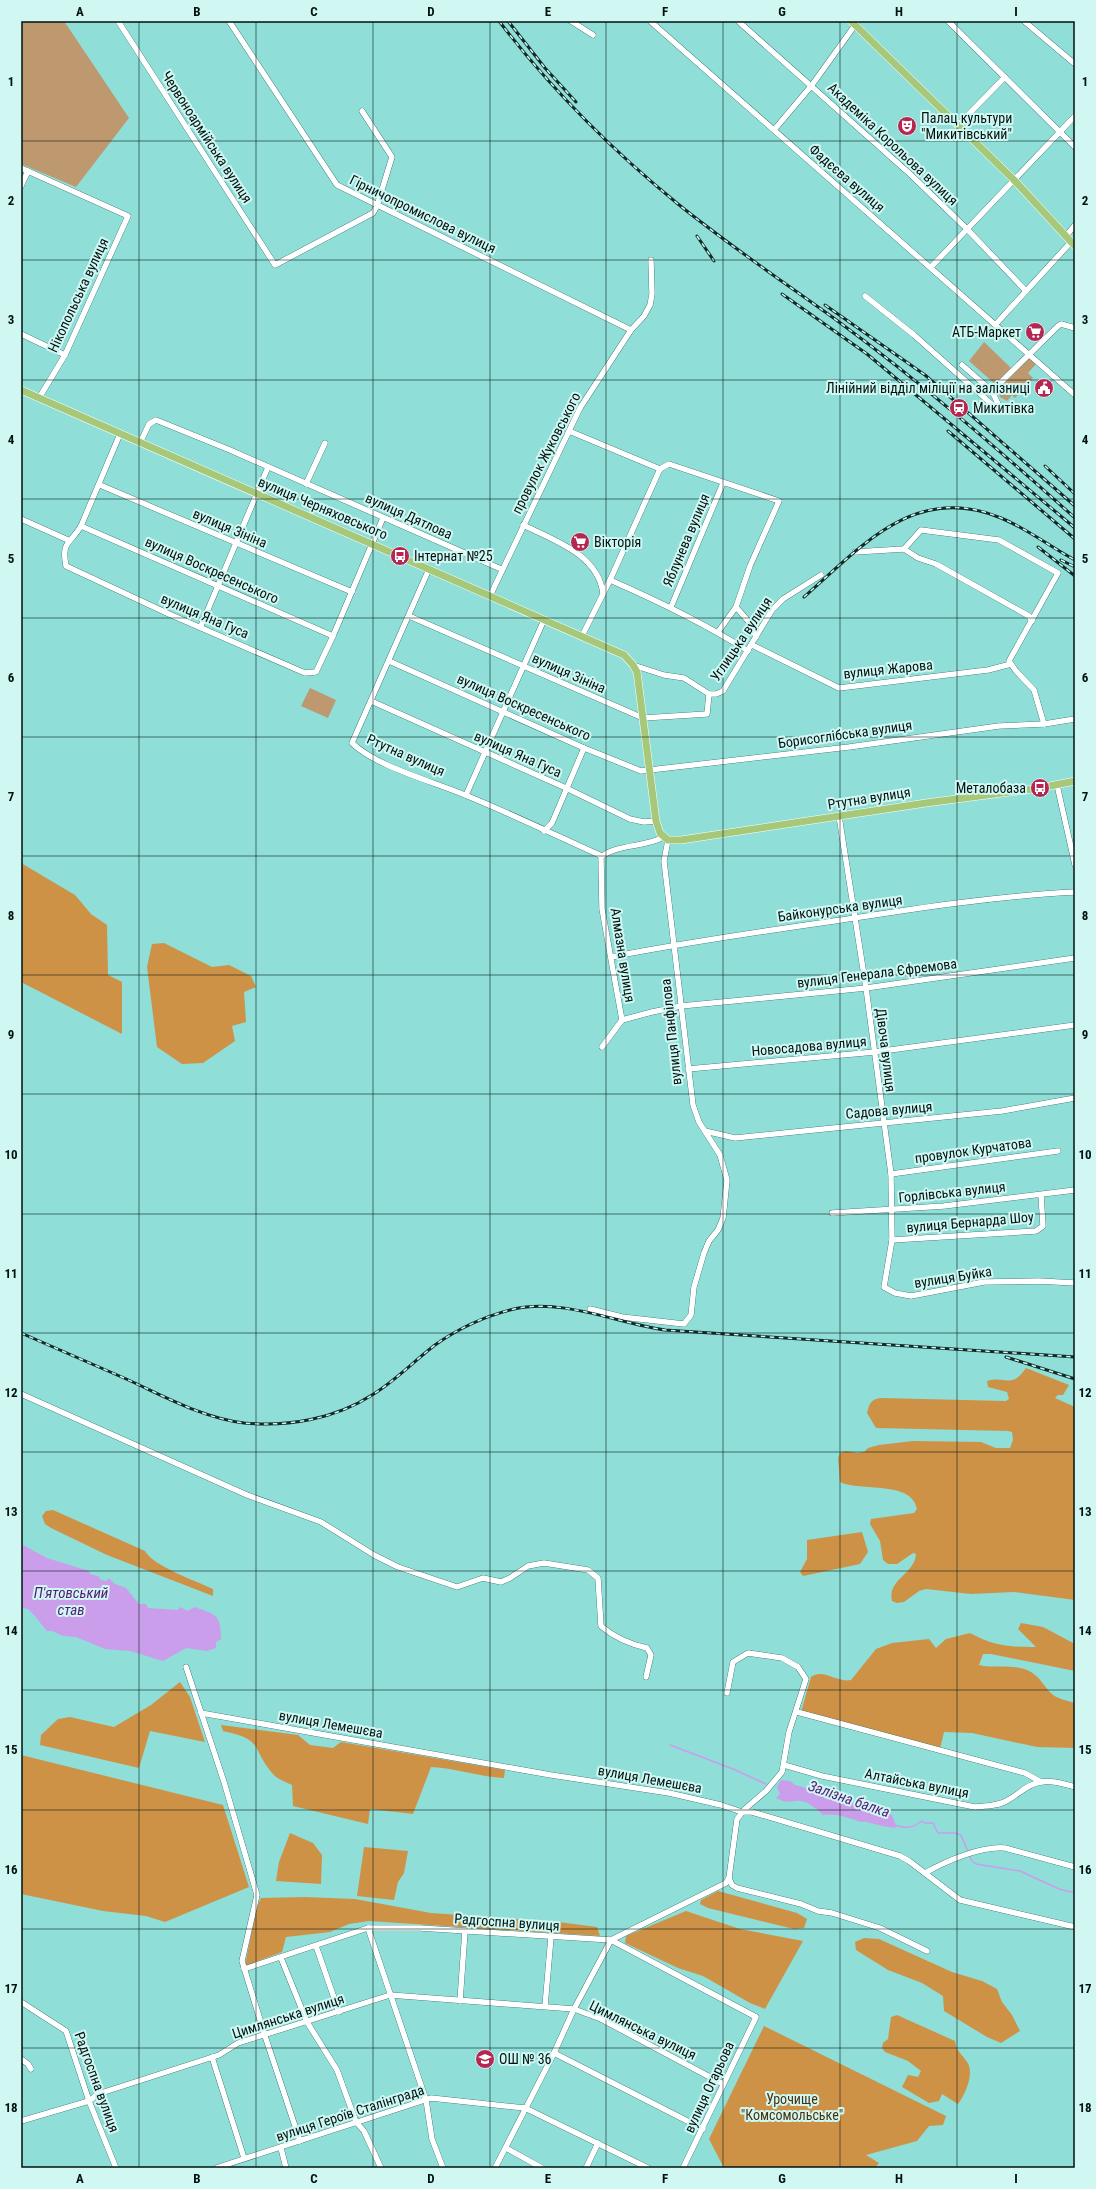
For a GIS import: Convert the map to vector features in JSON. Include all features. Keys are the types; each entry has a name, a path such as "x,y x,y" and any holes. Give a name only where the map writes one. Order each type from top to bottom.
{"main road":[{"path":"855,22 1014,180 1071,241"},
{"name":"вулиця Черняховського","path":"21,390 582,636 624,655 633,665"},
{"path":"633,665 638,680 656,821 665,838"},
{"name":"Ртутна вулиця","path":"665,838 681,840 1057,785 1075,781"}],"street":[{"name":"Червоноармійська вулиця","path":"118,21 275,265 373,213 378,206"},
{"name":"Гірничопромислова вулиця","path":"229,21 337,185 631,330"},
{"path":"571,21 593,35"},
{"name":"Фадєєва вулиця","path":"650,21 1075,395"},
{"name":"Академіка Корольова вулиця","path":"738,21 812,85 966,228 1026,291"},
{"path":"948,21 1075,147"},
{"path":"1024,21 1075,64"},
{"path":"774,130 812,85 855,22"},
{"path":"958,124 1004,77"},
{"path":"362,111 392,156 378,206"},
{"path":"931,267 966,228 1075,116"},
{"path":"21,168 28,171 21,186"},
{"name":"Нікопольська вулиця","path":"28,171 128,216 65,355 39,398"},
{"path":"995,325 1071,241 1075,225"},
{"name":"провулок Жуковського","path":"490,596 501,570 580,408 631,330 644,316 652,300 651,260"},
{"path":"866,296 914,335 996,408 998,404 992,391 962,365"},
{"path":"992,391 1061,324 1075,328"},
{"path":"21,334 65,355"},
{"path":"1062,383 1075,388"},
{"name":"вулиця Дятлова","path":"140,443 149,424 156,420 268,467 501,570"},
{"path":"569,431 660,469"},
{"path":"21,519 68,540 77,533 100,485 120,434"},
{"path":"306,484 325,443"},
{"path":"582,636 610,580 660,469 669,464 779,501 750,566 736,607 718,632"},
{"path":"201,626 235,542 268,467"},
{"name":"Яблунева вулиця","path":"671,607 723,483"},
{"name":"вулиця Зініна","path":"100,485 352,592"},
{"path":"334,636 383,518"},
{"path":"523,525 570,547 597,571 602,581 603,594"},
{"name":"вулиця Воскресенського","path":"81,526 334,636"},
{"path":"904,549 921,530 999,540 1058,573 1010,662 1034,690 1044,724"},
{"name":"вулиця Яна Гуса","path":"68,540 64,555 66,566 169,614 201,626 305,673 316,672 334,636"},
{"path":"855,552 904,549 918,558 936,564 1030,616 1032,620"},
{"name":"Ртутна вулиця","path":"429,569 352,743 360,751 395,768 466,795 602,857 634,844 657,841 665,838"},
{"name":"Углицька вулиця","path":"633,665 664,675 684,678 709,694 716,694 723,691 772,610 783,599 821,575"},
{"path":"610,580 671,607 718,632 748,651"},
{"path":"736,607 748,622 756,638"},
{"name":"вулиця Зініна","path":"409,616 643,718 706,714 709,694"},
{"path":"466,795 525,666 544,620"},
{"name":"вулиця Жарова","path":"752,645 839,688 988,670 1010,662"},
{"name":"вулиця Воскресенського","path":"388,661 584,748 641,771 650,771"},
{"name":"вулиця Яна Гуса","path":"371,701 566,788 630,819 644,822 656,821"},
{"name":"Борисоглібська вулиця","path":"650,771 992,727 1044,724 1075,719"},
{"path":"544,831 552,823 584,748"},
{"path":"1057,785 1075,865"},
{"name":"Дівоча вулиця","path":"839,816 856,918 891,1174 892,1240 884,1287"},
{"name":"вулиця Панфілова","path":"590,1309 622,1317 684,1324 691,1315 694,1287 704,1253 723,1218 727,1180 720,1155 705,1132 693,1105 664,861 665,838"},
{"name":"Алмазна вулиця","path":"602,857 602,909 622,1020 682,1006"},
{"name":"Байконурська вулиця","path":"611,957 674,944 856,918 1023,895 1075,892"},
{"name":"вулиця Генерала Єфремова","path":"682,1006 866,988 1075,958"},
{"path":"602,1047 622,1020"},
{"name":"Новосадова вулиця","path":"688,1069 875,1052 1075,1025"},
{"name":"Садова вулиця","path":"705,1132 735,1138 1002,1111 1075,1098"},
{"name":"провулок Курчатова","path":"891,1174 1058,1151"},
{"name":"Горлівська вулиця","path":"832,1213 944,1206 1075,1190"},
{"name":"вулиця Бернарда Шоу","path":"892,1240 1036,1231 1043,1226 1041,1195"},
{"name":"вулиця Буйка","path":"884,1287 895,1293 911,1296 984,1282 1038,1281 1075,1283"},
{"path":"21,1394 247,1495 321,1522 374,1555 398,1567 457,1587 483,1578 501,1582 528,1566 544,1563 588,1570 598,1578 600,1626 624,1641 647,1648 651,1655 646,1677"},
{"path":"727,1693 733,1662 748,1653 782,1658 798,1667 806,1679 797,1712 789,1732 784,1765 776,1780 742,1812 737,1819 729,1878 732,1885 737,1888 801,1904 818,1911 832,1913 880,1928 927,1951"},
{"path":"186,1667 257,1895 242,1961 300,2141"},
{"name":"Алтайська вулиця","path":"797,1712 1025,1773 1041,1782"},
{"name":"вулиця Лемешєва","path":"201,1713 551,1775 669,1793 721,1804 742,1812 752,1812 890,1853 909,1861 960,1900 1075,1927"},
{"name":"Алтайська вулиця","path":"784,1765 822,1776 975,1807 988,1806 1007,1801 1034,1784 1041,1782 1057,1782 1075,1787"},
{"path":"925,1873 945,1862 993,1847 1005,1848 1075,1867"},
{"path":"574,2009 611,1940 720,1886 729,1878"},
{"path":"368,1928 426,2100 432,2139 443,2168"},
{"name":"Радгоспна вулиця","path":"244,1969 368,1928 420,1928 611,1940 756,2017"},
{"path":"460,2001 465,1931"},
{"path":"545,2006 551,1937"},
{"path":"316,1946 339,2012"},
{"path":"281,1958 308,2022 337,2070 356,2122 364,2131 381,2168"},
{"name":"Цимлянська вулиця","path":"21,2121 89,2101 98,2094 212,2057 238,2043 265,2036 390,1995 574,2009 600,2018 723,2084"},
{"name":"Радгоспна вулиця","path":"21,2002 66,2031 89,2101 116,2168"},
{"name":"Цимлянська вулиця","path":"495,2168 554,2053 574,2009"},
{"name":"вулиця Огарьова","path":"683,2168 756,2017"},
{"path":"554,2053 703,2129"},
{"path":"212,2057 244,2158"},
{"path":"21,2059 28,2064 31,2069"},
{"name":"вулиця Героїв Сталінграда","path":"216,2168 431,2098 525,2108 648,2168"},
{"path":"586,2168 598,2143"},
{"path":"281,2148 286,2168"},
{"path":"506,2148 542,2168"}],"shaded area":[{"path":"21,21 64,21 129,118 76,187 21,164"},
{"path":"984,342 1011,368 995,384 969,361"},
{"path":"1028,355 1037,363 1028,373 1033,378 1015,398 1012,395 1007,401 1000,397 997,386"},
{"path":"310,688 336,700 328,718 301,706"}],"green space":[{"path":"21,863 75,895 91,914 107,925 108,975 122,982 122,1034 21,982"},
{"path":"164,943 212,967 229,965 251,976 256,987 244,992 246,1022 232,1026 235,1041 203,1063 182,1064 157,1047 147,967 152,944"},
{"path":"1026,1368 1069,1385 1063,1395 1058,1395 1055,1398 1075,1407 1075,1600 1014,1592 971,1594 926,1589 919,1591 904,1602 897,1603 892,1601 894,1587 911,1567 916,1554 913,1553 897,1564 888,1564 883,1560 880,1541 870,1524 871,1519 914,1513 917,1509 913,1500 906,1494 896,1490 849,1485 840,1482 838,1458 840,1453 846,1451 857,1453 864,1452 868,1448 879,1445 913,1441 981,1442 996,1448 1010,1448 1013,1440 1012,1432 1008,1431 876,1428 867,1413 871,1402 881,1398 1006,1401 1009,1399 1007,1392 988,1387 987,1381 1012,1380 1021,1375"},
{"path":"53,1510 145,1551 150,1557 166,1568 213,1589 213,1596 107,1555 51,1528 45,1524 42,1516 46,1511"},
{"path":"862,1532 868,1552 860,1564 803,1576 800,1572 807,1559 807,1540"},
{"path":"1021,1623 1043,1627 1075,1644 1075,1671 991,1654 983,1654 979,1665 1025,1669 1037,1677 1054,1696 1075,1703 1075,1748 1037,1747 972,1733 944,1732 940,1749 801,1712 811,1677 821,1674 840,1680 851,1680 876,1649 892,1643 929,1639 936,1648 946,1639 970,1633 987,1641 1002,1645 1036,1647 1018,1629"},
{"path":"180,1682 190,1697 205,1742 150,1731 139,1768 40,1745 41,1735 58,1719 70,1717 114,1727 151,1705"},
{"path":"221,1725 298,1735 310,1745 333,1748 341,1742 505,1770 504,1778 431,1767 413,1814 370,1809 368,1824 293,1806 292,1785 279,1779 273,1774 251,1741 236,1734 223,1731"},
{"path":"21,1755 223,1805 249,1887 165,1922 146,1916 103,1911 21,1894"},
{"path":"290,1833 313,1843 322,1855 321,1884 276,1881 279,1862"},
{"path":"364,1847 408,1851 404,1873 398,1882 394,1900 357,1896"},
{"path":"718,1891 797,1913 807,1919 804,1928 794,1929 708,1908 700,1904 701,1900"},
{"path":"304,1897 355,1899 431,1913 558,1922 597,1927 600,1936 369,1921 349,1924 330,1932 286,1937 282,1952 245,1966 256,1909 261,1898"},
{"path":"686,1911 740,1929 803,1941 765,2009 750,2003 703,1976 678,1968 625,1943 626,1936"},
{"path":"864,1938 879,1939 952,1972 982,1981 997,1989 1002,2002 1012,2015 1020,2031 1001,2043 987,2037 944,2011 943,1996 922,1983 888,1970 856,1950 855,1942"},
{"path":"897,2015 955,2041 958,2050 967,2062 970,2072 970,2078 966,2090 958,2104 942,2094 939,2101 929,2103 902,2087 908,2075 918,2077 921,2071 908,2061 885,2052 882,2048 883,2043 888,2039 891,2017"},
{"name":"Урочище \"Комсомольське\"","path":"764,2026 946,2116 943,2125 929,2126 917,2141 866,2155 879,2163 875,2168 724,2168 709,2139"}],"water":[{"name":"П'ятовський став","path":"21,1544 47,1558 89,1571 90,1574 98,1576 101,1580 106,1581 109,1578 115,1584 126,1588 139,1604 146,1604 148,1608 177,1610 181,1607 187,1611 195,1607 212,1614 216,1616 220,1624 221,1639 216,1642 216,1648 207,1651 186,1648 163,1661 130,1651 105,1649 76,1637 63,1636 52,1631 47,1631 28,1609 23,1608 21,1610"},
{"path":"781,1780 790,1781 795,1785 825,1793 837,1800 847,1800 851,1803 892,1815 896,1826 895,1828 888,1827 860,1822 840,1816 823,1815 807,1803 801,1801 787,1802 776,1798 780,1794 777,1787"}],"waterway":[{"path":"670,1745 733,1769 766,1784"},
{"name":"Залізна балка","path":"894,1825 906,1827 915,1825 922,1821 925,1823 933,1823 938,1833 955,1833 961,1835 972,1861 976,1864 1020,1871 1059,1889 1075,1893"}],"railway":[{"path":"499,21 561,95 583,118 653,183 718,235 870,345 989,442 1075,518"},
{"path":"508,21 545,68 576,102"},
{"path":"697,236 714,261"},
{"path":"782,294 867,354 1075,528"},
{"path":"825,305 925,375 1075,506"},
{"path":"948,431 1075,539"},
{"path":"1045,466 1075,494"},
{"path":"804,597 847,558 869,540 892,525 917,514 943,508 971,509 1001,518 1020,527 1075,560"},
{"path":"1038,547 1075,576"},
{"path":"1061,560 1075,567"},
{"path":"21,1333 182,1405 228,1420 261,1424 277,1424 311,1420 343,1410 372,1395 397,1377 435,1345 453,1333 483,1319 503,1312 532,1306 570,1309 665,1330 1075,1357"},
{"path":"1006,1357 1075,1379"}],"place":[{"name":"Палац культури \"Микитівський\"","path":"907,126"},
{"name":"АТБ-Маркет","path":"1035,332"},
{"name":"Лінійний відділ міліції на залізниці","path":"1044,388"},
{"name":"Микитівка","path":"959,408"},
{"name":"Вікторія","path":"580,542"},
{"name":"Інтернат №25","path":"400,556"},
{"name":"Металобаза","path":"1040,788"},
{"name":"ОШ № 36","path":"485,2059"}]}
